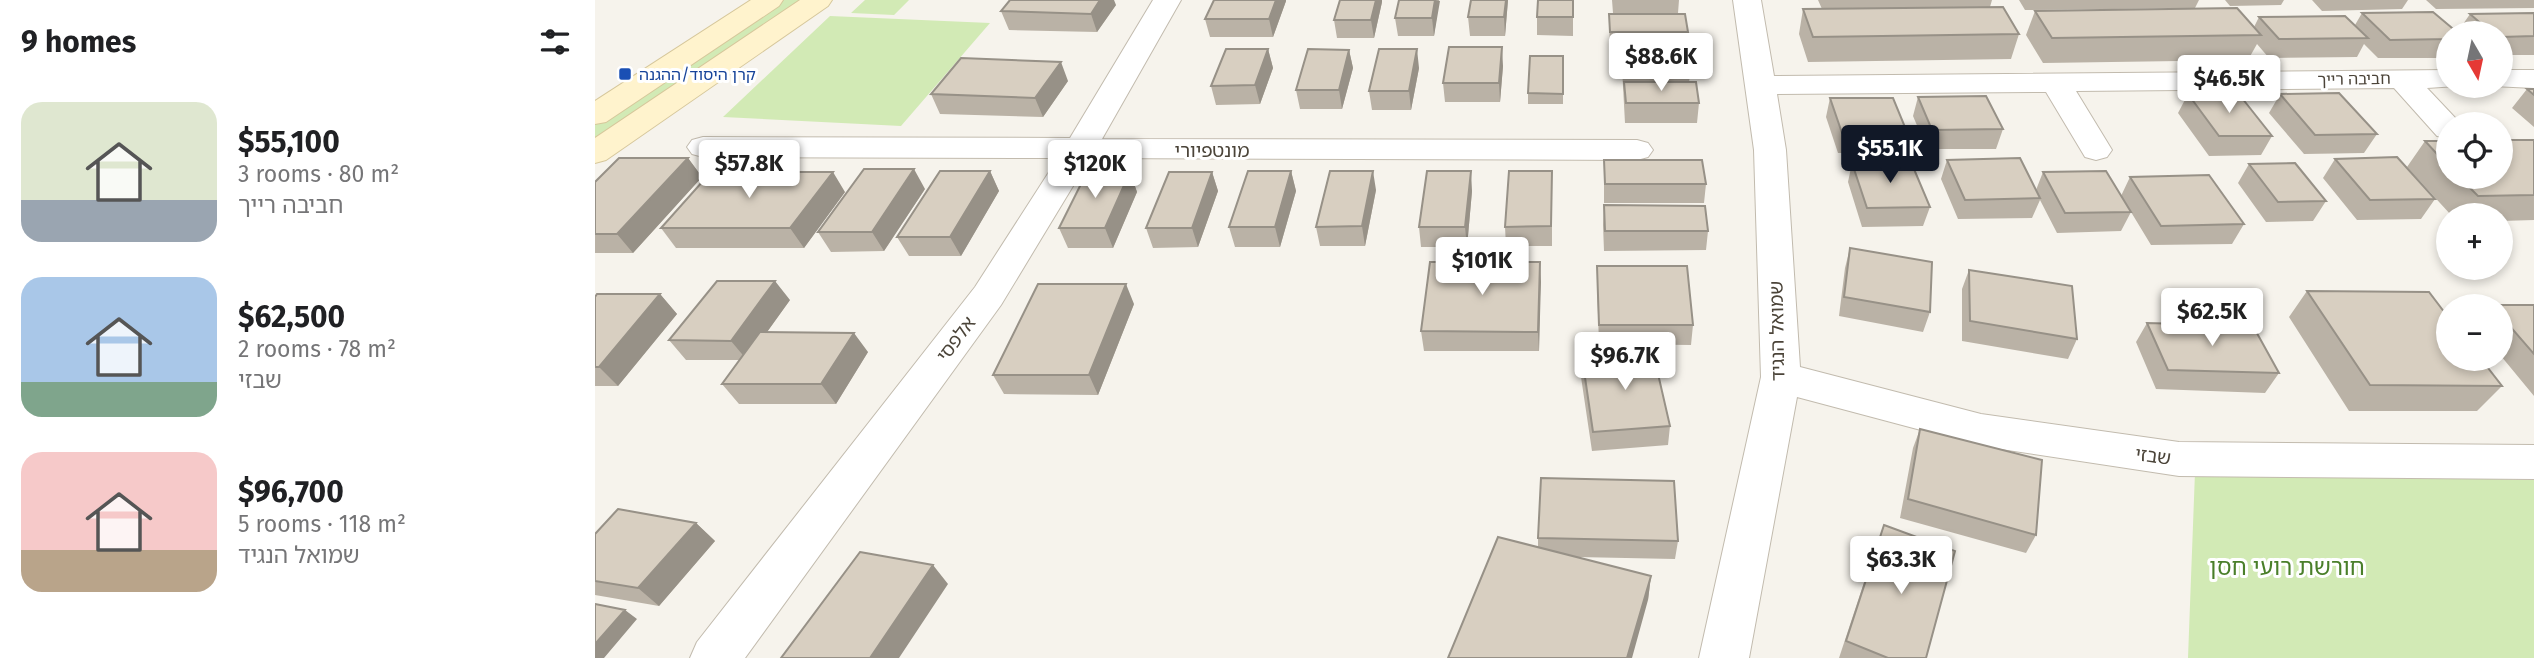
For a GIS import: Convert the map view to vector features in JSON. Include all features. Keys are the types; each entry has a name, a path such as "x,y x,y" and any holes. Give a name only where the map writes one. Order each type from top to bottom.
{"street":[{"path":"595,115 769,0"},
{"path":"595,153 818,0"},
{"name":"אלפסי","path":"715,658 988,296 1079,150 1167,0"},
{"name":"שמואל הנגיד","path":"1724,658 1781,377 1770,150 1747,0"},
{"name":"חביבה רייך","path":"2401,78 2436,117"},
{"name":"חביבה רייך","path":"1760,85 2436,79"},
{"path":"2513,79 2534,79"},
{"path":"2055,82 2096,150"},
{"name":"מונטפיורי","path":"703,147 1637,150"},
{"name":"שבזי","path":"1781,377 1981,430 2179,460 2534,462"}],"green space":[{"path":"777,0 807,0 595,146 595,120"},
{"path":"865,0 909,0 894,15 851,13"},
{"path":"830,16 990,23 901,126 723,117"},
{"name":"חורשת רועי חסן","path":"2195,472 2534,480 2534,658 2188,658"}],"building":[{"path":"1010,0 1100,0 1091,14 1001,11"},
{"path":"1214,0 1276,0 1269,19 1205,19"},
{"path":"1340,0 1376,0 1371,20 1334,20"},
{"path":"1399,0 1435,0 1432,18 1395,18"},
{"path":"1471,0 1506,0 1504,17 1468,17"},
{"path":"1538,0 1573,0 1573,17 1537,17"},
{"path":"2003,7 2019,34 1813,37 1803,9"},
{"path":"2237,8 2261,35 2052,38 2035,11"},
{"path":"2433,12 2444,21 2436,21 2436,39 2390,40 2362,13"},
{"path":"2534,13 2534,36 2513,37 2513,21 2478,21 2470,14"},
{"path":"1609,14 1685,14 1688,32 1610,32"},
{"path":"2345,16 2368,38 2279,39 2259,17"},
{"path":"1449,47 1502,47 1499,83 1443,83"},
{"path":"1226,49 1268,49 1255,85 1211,86"},
{"path":"1308,49 1349,50 1339,90 1296,90"},
{"path":"1379,49 1417,49 1409,91 1369,91"},
{"path":"1623,49 1687,49 1691,70 1625,70"},
{"path":"1530,56 1563,56 1563,94 1528,93"},
{"path":"961,58 1061,62 1035,98 931,94"},
{"path":"1624,82 1696,82 1699,103 1626,103"},
{"path":"2238,93 2272,136 2219,136 2188,94"},
{"path":"2339,93 2377,134 2315,135 2280,94"},
{"path":"1986,96 2003,129 1932,130 1918,97"},
{"path":"1830,98 1893,98 1907,132 1842,133"},
{"path":"2513,140 2534,140 2534,195 2478,196 2471,189 2513,189"},
{"path":"2425,141 2436,141 2436,153"},
{"path":"2397,157 2435,199 2370,200 2335,159"},
{"path":"619,158 688,158 617,234 595,234 595,182"},
{"path":"2020,158 2040,198 1965,200 1947,160"},
{"path":"1604,160 1702,160 1706,184 1605,184"},
{"path":"1911,162 1930,207 1867,208 1852,163"},
{"path":"2295,163 2326,201 2278,202 2249,164"},
{"path":"864,169 914,169 872,232 818,232"},
{"path":"940,171 990,171 950,237 897,237"},
{"path":"1248,171 1291,171 1275,227 1229,227"},
{"path":"1330,171 1373,171 1362,226 1316,227"},
{"path":"1427,171 1471,171 1465,227 1419,227"},
{"path":"1509,171 1552,171 1551,226 1505,227"},
{"path":"2106,171 2131,212 2065,213 2043,172"},
{"path":"711,172 833,172 790,228 661,228"},
{"path":"1087,172 1130,172 1105,228 1059,228"},
{"path":"1169,172 1212,172 1192,228 1146,228"},
{"path":"2209,175 2244,224 2161,226 2130,177"},
{"path":"1604,205 1705,206 1708,231 1605,231"},
{"path":"1850,248 1932,262 1930,312 1844,297"},
{"path":"1430,262 1540,262 1538,332 1421,331"},
{"path":"1597,266 1687,266 1693,325 1599,325"},
{"path":"1969,270 2072,286 2077,339 1970,321"},
{"path":"717,281 775,281 731,341 669,340"},
{"path":"1038,284 1126,284 1089,375 993,375"},
{"path":"2307,291 2429,292 2436,301 2436,371 2490,371 2502,386 2370,385"},
{"path":"597,294 660,294 599,367 595,367 595,297"},
{"path":"2513,305 2534,305 2534,354 2513,330"},
{"path":"2147,323 2253,326 2279,373 2168,370"},
{"path":"760,332 854,333 821,384 722,384"},
{"path":"1653,352 1670,426 1593,432 1582,357"},
{"path":"1920,429 2042,460 2036,535 1908,499"},
{"path":"1541,478 1674,481 1678,541 1538,538"},
{"path":"618,509 696,523 638,588 595,581 595,534"},
{"path":"1884,525 1955,551 1926,658 1888,658 1846,641"},
{"path":"1498,537 1651,576 1627,658 1448,658"},
{"path":"860,552 933,565 870,658 781,658"},
{"path":"595,604 625,610 595,644"}],"place":[{"name":"קרן היסוד/ההגנה","path":"625,74"}]}
